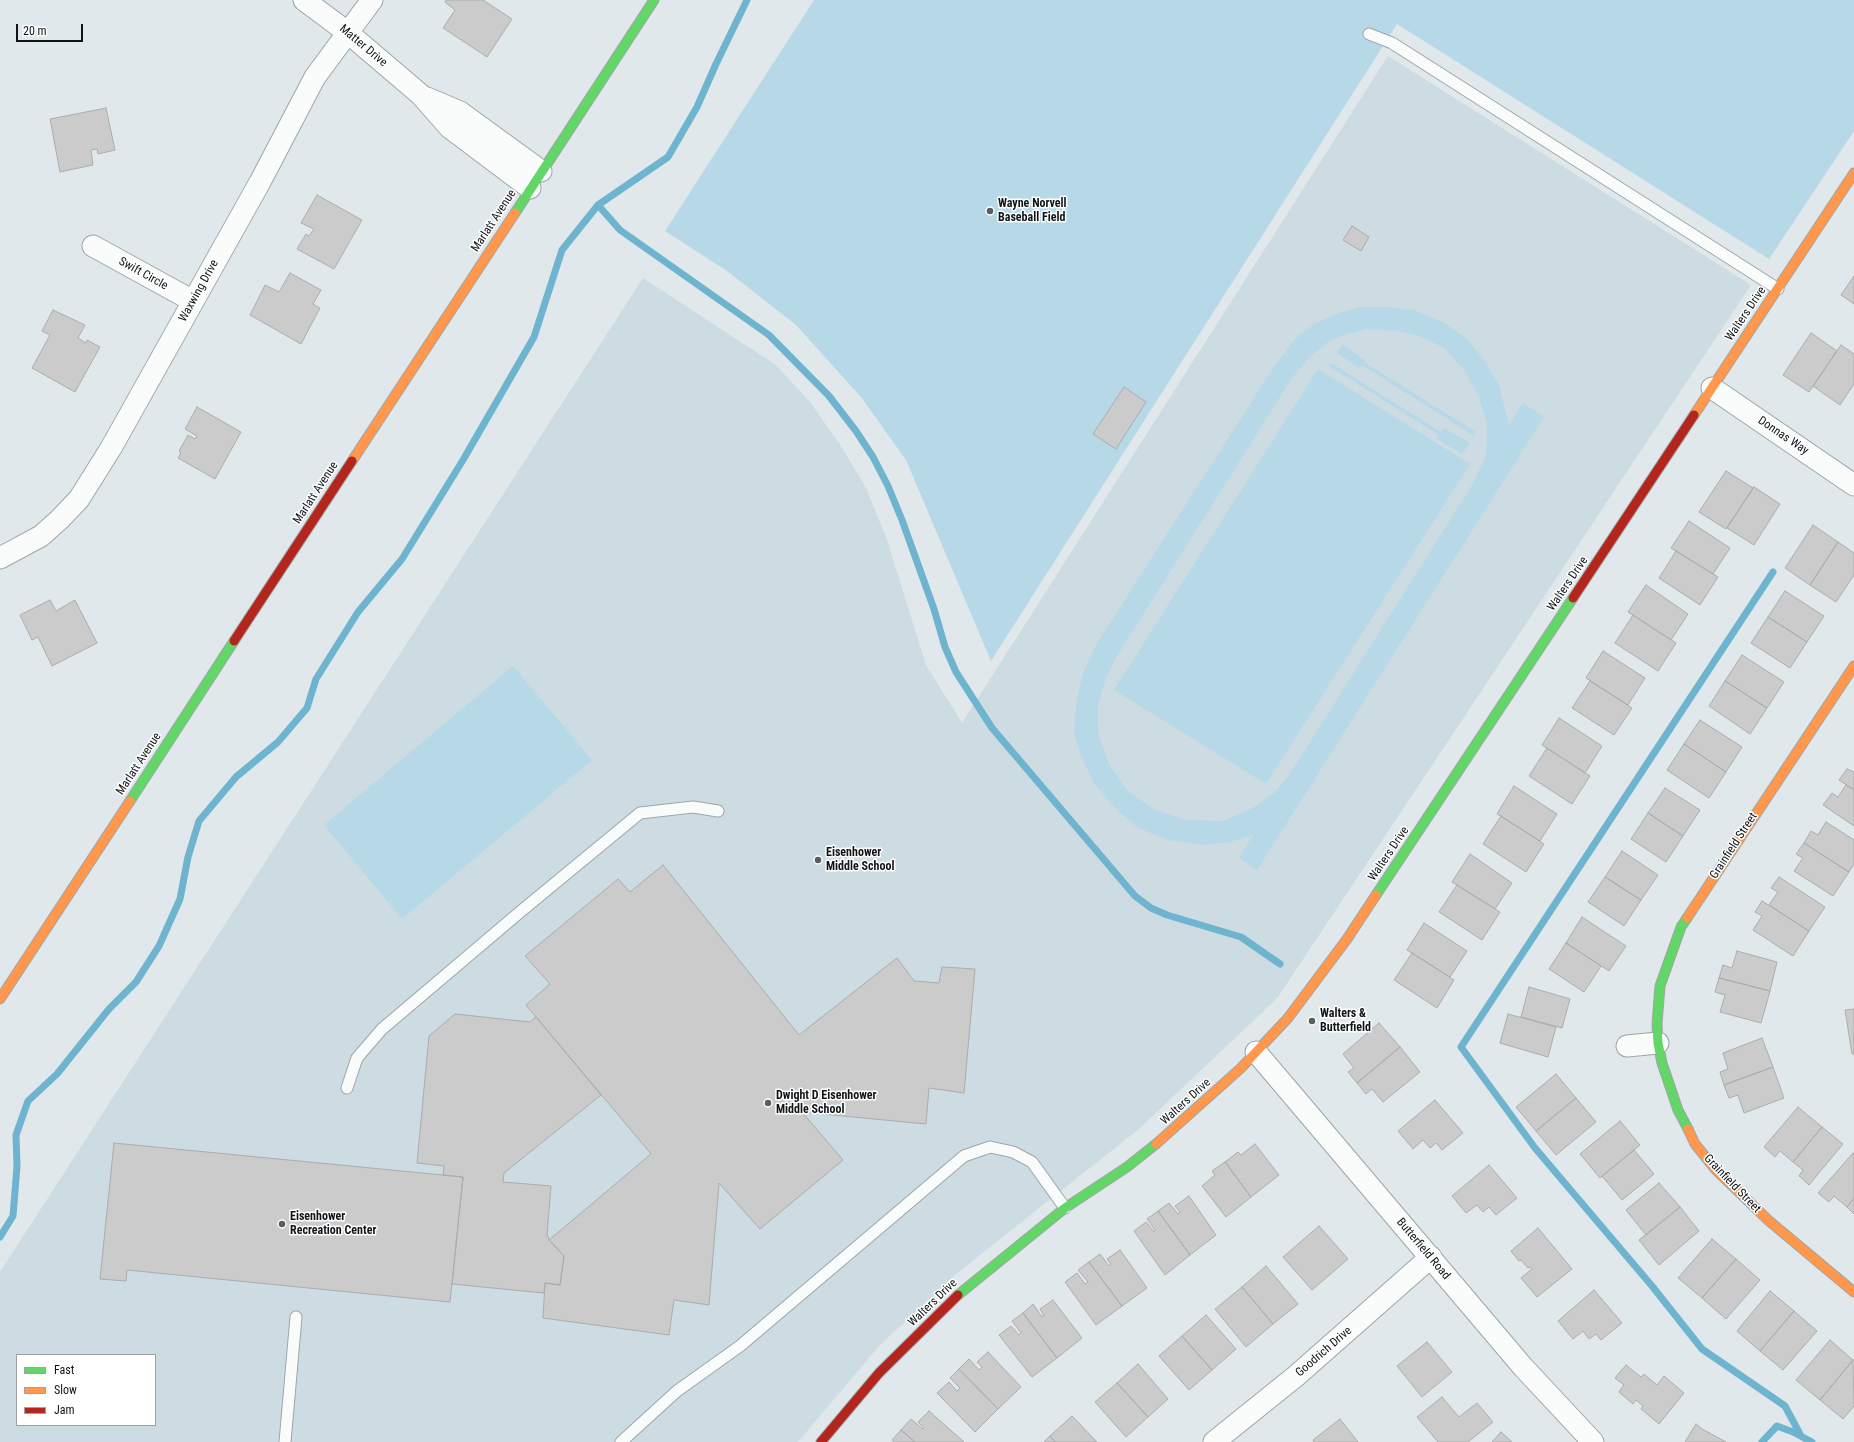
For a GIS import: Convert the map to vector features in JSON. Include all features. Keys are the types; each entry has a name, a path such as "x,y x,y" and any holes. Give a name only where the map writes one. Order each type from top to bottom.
{"street":[{"name":"Matter Drive","path":"304,0 347,32 421,95 460,112 536,180"},
{"name":"Waxwing Drive","path":"0,558 40,536 60,519 79,499 111,448 315,77 372,0"},
{"name":"Marlatt Avenue","path":"0,999 654,0"},
{"name":"Walters Drive","path":"821,1442 833,1426 880,1373 957,1296 1065,1208 1127,1167 1166,1136 1241,1068 1288,1018 1347,939 1854,173"},
{"name":"Swift Circle","path":"93,246 193,301"},
{"name":"Donnas Way","path":"1712,388 1854,484"},
{"name":"Grainfield Street","path":"1854,666 1681,927 1660,986 1657,1024 1658,1043 1662,1063 1678,1110 1695,1144 1716,1170 1768,1220 1854,1292"},
{"path":"1627,1046 1658,1043"},
{"name":"Butterfield Road","path":"1256,1052 1541,1387 1594,1442"},
{"name":"Goodrich Drive","path":"1214,1442 1296,1376 1430,1257"}],"lane":[{"path":"1369,34 1392,44 1778,289"},
{"path":"347,1088 357,1058 382,1029 640,813 693,807 718,811"},
{"path":"621,1442 678,1391 740,1346 964,1156 990,1147 1014,1152 1032,1162 1065,1208"},
{"path":"285,1442 296,1317"}],"shaded area":[{"path":"814,0 1854,0 1854,131 1769,259 1397,24 991,661 906,460 861,397 796,325 727,271 665,231"},
{"name":"Eisenhower Middle School","path":"1388,56 1751,285 1278,997 1139,1129 956,1274 879,1346 798,1442 0,1442 0,1272 643,278 776,365 810,402 841,446 866,488 887,540 926,665 962,723"},
{"path":"1362,307 1389,307 1414,310 1443,322 1467,339 1484,360 1499,385 1509,425 1523,403 1544,417 1257,870 1239,858 1253,835 1230,842 1202,845 1168,840 1138,828 1113,806 1094,783 1082,758 1074,734 1076,705 1082,676 1096,645 1275,365 1295,339 1314,324 1338,313","holes":["1367,329 1396,331 1417,335 1444,348 1464,370 1478,395 1487,423 1486,455 1474,482 1288,777 1274,793 1254,807 1223,821 1186,820 1153,809 1127,790 1109,764 1098,733 1098,705 1106,678 1117,656 1292,378 1308,359 1325,344 1343,335"]},
{"path":"1342,344 1365,360 1364,362 1476,432 1474,436 1362,365 1359,368 1337,353"},
{"path":"1331,363 1441,432 1444,428 1470,443 1462,454 1437,439 1439,435 1329,366"},
{"path":"1318,369 1470,464 1266,784 1114,690"},
{"path":"513,666 592,760 402,919 324,825"}],"building":[{"path":"446,0 483,0 512,19 487,57 443,28 455,10 445,2"},
{"path":"106,108 115,150 98,154 97,149 91,150 93,165 60,172 50,119"},
{"path":"317,195 362,220 334,269 297,249 306,234 309,236 314,229 301,223"},
{"path":"1352,226 1369,237 1361,251 1343,240"},
{"path":"290,273 321,290 313,304 320,308 301,344 250,315 265,285 279,292"},
{"path":"1854,276 1854,304 1841,295"},
{"path":"53,310 85,325 78,338 86,343 87,340 100,347 75,392 32,368 50,335 42,331"},
{"path":"1811,333 1837,351 1809,392 1783,375"},
{"path":"1841,345 1854,354 1854,384 1840,405 1813,386"},
{"path":"1124,387 1146,402 1116,449 1093,434"},
{"path":"197,407 241,432 215,479 178,458 181,452 179,451 188,435 195,439 197,436 185,429"},
{"path":"1726,471 1753,488 1726,529 1699,512"},
{"path":"1754,487 1780,504 1754,545 1727,528"},
{"path":"1689,521 1730,548 1713,574 1671,548"},
{"path":"1813,525 1838,542 1810,585 1785,568"},
{"path":"1838,542 1854,553 1854,575 1836,602 1810,585"},
{"path":"1676,551 1718,577 1700,605 1659,578"},
{"path":"1646,585 1688,614 1671,640 1628,612"},
{"path":"1785,591 1824,616 1807,642 1768,617"},
{"path":"50,600 56,611 75,600 97,643 52,666 38,637 32,640 20,615"},
{"path":"1633,615 1676,643 1658,671 1615,643"},
{"path":"1768,617 1807,642 1790,668 1751,643"},
{"path":"1603,651 1645,678 1628,705 1586,678"},
{"path":"1742,655 1784,682 1767,708 1725,681"},
{"path":"1590,681 1632,708 1614,735 1572,708"},
{"path":"1725,681 1767,708 1750,734 1709,706"},
{"path":"1559,718 1602,746 1585,773 1542,745"},
{"path":"1700,720 1742,747 1726,772 1684,744"},
{"path":"1684,744 1726,772 1709,798 1667,770"},
{"path":"1547,748 1590,776 1572,804 1529,776"},
{"path":"1847,769 1854,772 1854,790 1839,780"},
{"path":"1846,785 1854,790 1854,826 1823,805 1832,793 1838,797"},
{"path":"1514,786 1557,814 1540,841 1497,814"},
{"path":"1665,788 1700,810 1683,836 1648,813"},
{"path":"1648,813 1683,836 1666,862 1631,839"},
{"path":"1501,816 1544,844 1526,872 1483,844"},
{"path":"1826,822 1854,840 1854,864 1849,872 1804,843 1811,831 1818,835"},
{"path":"1804,843 1849,872 1833,896 1794,871 1803,858 1796,854"},
{"path":"1622,851 1658,875 1641,900 1605,877"},
{"path":"1470,854 1512,883 1495,909 1452,882"},
{"name":"Dwight D Eisenhower Middle School","path":"663,865 799,1035 897,958 914,981 939,983 942,967 975,969 964,1093 929,1088 926,1124 802,1112 843,1160 760,1229 719,1183 709,1305 674,1300 669,1335 543,1318 545,1283 560,1285 564,1256 549,1240 651,1154 526,1005 550,984 525,956 618,879 630,892"},
{"path":"1605,877 1641,900 1624,926 1588,902"},
{"path":"1779,877 1825,907 1809,931 1769,905 1778,892 1771,888"},
{"path":"1457,885 1500,912 1482,940 1439,912"},
{"path":"1762,901 1809,931 1793,956 1753,930 1762,916 1755,912"},
{"path":"1582,917 1626,946 1609,971 1566,943"},
{"path":"1424,923 1467,951 1450,977 1407,950"},
{"path":"1566,943 1601,966 1584,992 1549,969"},
{"path":"1737,951 1777,962 1770,991 1719,978 1723,965 1732,968"},
{"path":"1412,953 1454,980 1437,1008 1394,980"},
{"path":"1719,978 1770,991 1761,1023 1720,1012 1725,995 1715,992"},
{"path":"1529,987 1570,999 1562,1028 1521,1017"},
{"path":"1854,1009 1854,1054 1852,1054 1845,1010"},
{"path":"455,1014 530,1022 536,1017 601,1095 504,1173 503,1182 551,1186 547,1234 549,1240 564,1256 560,1285 545,1283 544,1293 452,1284 463,1177 443,1175 444,1166 417,1163 429,1036"},
{"path":"1508,1014 1556,1027 1548,1057 1500,1043"},
{"path":"1379,1023 1400,1047 1357,1083 1348,1072 1354,1068 1343,1054"},
{"path":"1762,1038 1773,1067 1724,1085 1720,1072 1728,1069 1723,1053"},
{"path":"1400,1047 1420,1072 1383,1102 1372,1089 1366,1094 1357,1083"},
{"path":"1773,1067 1784,1098 1744,1113 1738,1095 1729,1098 1724,1085"},
{"path":"1556,1074 1576,1098 1536,1131 1516,1107"},
{"path":"1576,1098 1596,1122 1556,1155 1536,1131"},
{"path":"1435,1100 1463,1133 1442,1150 1436,1143 1430,1148 1423,1140 1413,1149 1398,1131"},
{"path":"1798,1107 1822,1127 1793,1162 1780,1151 1775,1157 1764,1147"},
{"path":"1620,1121 1640,1145 1600,1178 1580,1154"},
{"path":"1822,1127 1843,1144 1809,1185 1799,1176 1803,1170 1793,1162"},
{"name":"Eisenhower Recreation Center","path":"114,1143 463,1177 450,1302 127,1270 126,1281 100,1279"},
{"path":"1255,1144 1279,1175 1251,1197 1225,1162 1238,1152 1241,1155"},
{"path":"1634,1150 1654,1174 1622,1200 1602,1176"},
{"path":"1853,1153 1854,1198 1847,1207 1834,1196 1829,1202 1818,1193"},
{"path":"1225,1162 1251,1197 1226,1217 1202,1186 1215,1175 1212,1171"},
{"path":"1489,1165 1517,1198 1496,1215 1489,1207 1483,1212 1477,1205 1466,1213 1452,1196"},
{"path":"1659,1183 1680,1207 1646,1235 1626,1210"},
{"path":"1189,1196 1216,1235 1190,1255 1158,1211 1169,1203 1178,1214 1180,1212 1175,1206"},
{"path":"1854,1198 1854,1214 1847,1207"},
{"path":"1680,1207 1699,1231 1659,1265 1639,1240"},
{"path":"1158,1211 1190,1255 1165,1275 1134,1231 1146,1222 1154,1232 1155,1230 1147,1219"},
{"path":"1319,1226 1348,1259 1312,1290 1283,1257"},
{"path":"1538,1228 1572,1269 1537,1297 1521,1278 1532,1269 1530,1267 1528,1268 1521,1260 1519,1261 1511,1251"},
{"path":"1712,1239 1736,1259 1702,1298 1678,1278"},
{"path":"1120,1250 1147,1288 1122,1306 1089,1262 1100,1254 1109,1266 1111,1264 1107,1259"},
{"path":"1736,1259 1760,1280 1726,1319 1702,1298"},
{"path":"1089,1262 1122,1306 1096,1325 1065,1282 1077,1273 1085,1284 1088,1282 1078,1270"},
{"path":"1266,1266 1298,1304 1273,1324 1242,1287"},
{"path":"1242,1287 1273,1324 1246,1347 1215,1309"},
{"path":"1594,1290 1622,1323 1601,1340 1596,1334 1589,1339 1583,1331 1573,1339 1558,1321"},
{"path":"1770,1291 1794,1311 1760,1351 1737,1331"},
{"path":"1053,1300 1082,1338 1057,1358 1023,1313 1033,1304 1042,1317 1044,1316 1040,1309"},
{"path":"1794,1311 1817,1331 1783,1370 1760,1351"},
{"path":"1023,1313 1057,1358 1032,1377 999,1335 1011,1326 1019,1335 1021,1333 1012,1321"},
{"path":"1206,1315 1236,1349 1212,1370 1182,1336"},
{"path":"1182,1336 1212,1370 1189,1390 1159,1356"},
{"path":"1830,1340 1853,1360 1820,1400 1796,1380"},
{"path":"1427,1342 1452,1372 1422,1397 1397,1366"},
{"path":"988,1352 1021,1387 998,1409 959,1369 969,1359 979,1370 982,1367 977,1362"},
{"path":"1853,1360 1854,1406 1843,1419 1820,1400"},
{"path":"1138,1364 1168,1399 1148,1417 1117,1383"},
{"path":"1626,1365 1641,1377 1644,1374 1657,1385 1664,1376 1684,1393 1659,1424 1641,1409 1643,1406 1636,1400 1633,1404 1619,1392 1624,1385 1615,1378"},
{"path":"959,1369 998,1409 975,1432 937,1393 949,1382 957,1391 960,1388 950,1378"},
{"path":"1117,1383 1148,1417 1126,1437 1095,1402"},
{"path":"1442,1397 1459,1417 1477,1403 1493,1422 1468,1442 1438,1442 1417,1417"},
{"path":"929,1411 964,1442 915,1442 901,1430 911,1419 923,1429 924,1428 918,1422"},
{"path":"1072,1416 1097,1442 1055,1442 1050,1436"},
{"path":"1340,1419 1358,1442 1314,1442 1313,1440"},
{"path":"1696,1424 1702,1429 1726,1442 1685,1442"},
{"path":"901,1430 915,1442 894,1442 892,1440"},
{"path":"1501,1432 1512,1442 1492,1442"},
{"path":"1050,1436 1055,1442 1044,1442"}],"waterway":[{"path":"0,1237 13,1216 17,1166 16,1135 28,1101 57,1074 109,1009 136,982 159,946 180,899 188,857 199,821 236,777 278,742 307,708 316,679 358,612 402,559 463,460 534,337 562,250 598,205 668,157 697,107 747,0"},
{"path":"598,205 620,230 769,335 829,396 856,431 873,457 888,486 902,520 934,609 945,647 956,672 992,728 1135,896 1151,908 1167,915 1241,937 1280,964"},
{"path":"1773,572 1461,1047 1535,1148 1652,1286 1702,1349 1785,1406 1801,1436"},
{"path":"1762,1442 1777,1426 1812,1442"}],"traffic: fast":[{"path":"515,213 654,0"},
{"path":"1376,895 1573,598"},
{"path":"130,801 234,641"},
{"path":"1687,918 1681,927 1660,986 1657,1024 1658,1043 1662,1063 1678,1110 1688,1129"},
{"path":"958,1295 1065,1208 1127,1167 1156,1144"}],"traffic: slow":[{"path":"1694,415 1854,173"},
{"path":"352,461 515,213"},
{"path":"1687,918 1854,666"},
{"path":"0,999 130,801"},
{"path":"1156,1144 1241,1068 1288,1018 1347,939 1376,895"},
{"path":"1688,1129 1695,1144 1716,1170 1768,1220 1854,1292"}],"traffic: jam":[{"path":"1573,598 1694,415"},
{"path":"234,641 352,461"},
{"path":"821,1442 879,1373 958,1295"}],"place":[{"name":"Wayne Norvell Baseball Field","path":"990,211"},
{"name":"Eisenhower Middle School","path":"818,860"},
{"name":"Walters & Butterfield","path":"1312,1021"},
{"name":"Dwight D Eisenhower Middle School","path":"768,1103"},
{"name":"Eisenhower Recreation Center","path":"282,1224"}]}
